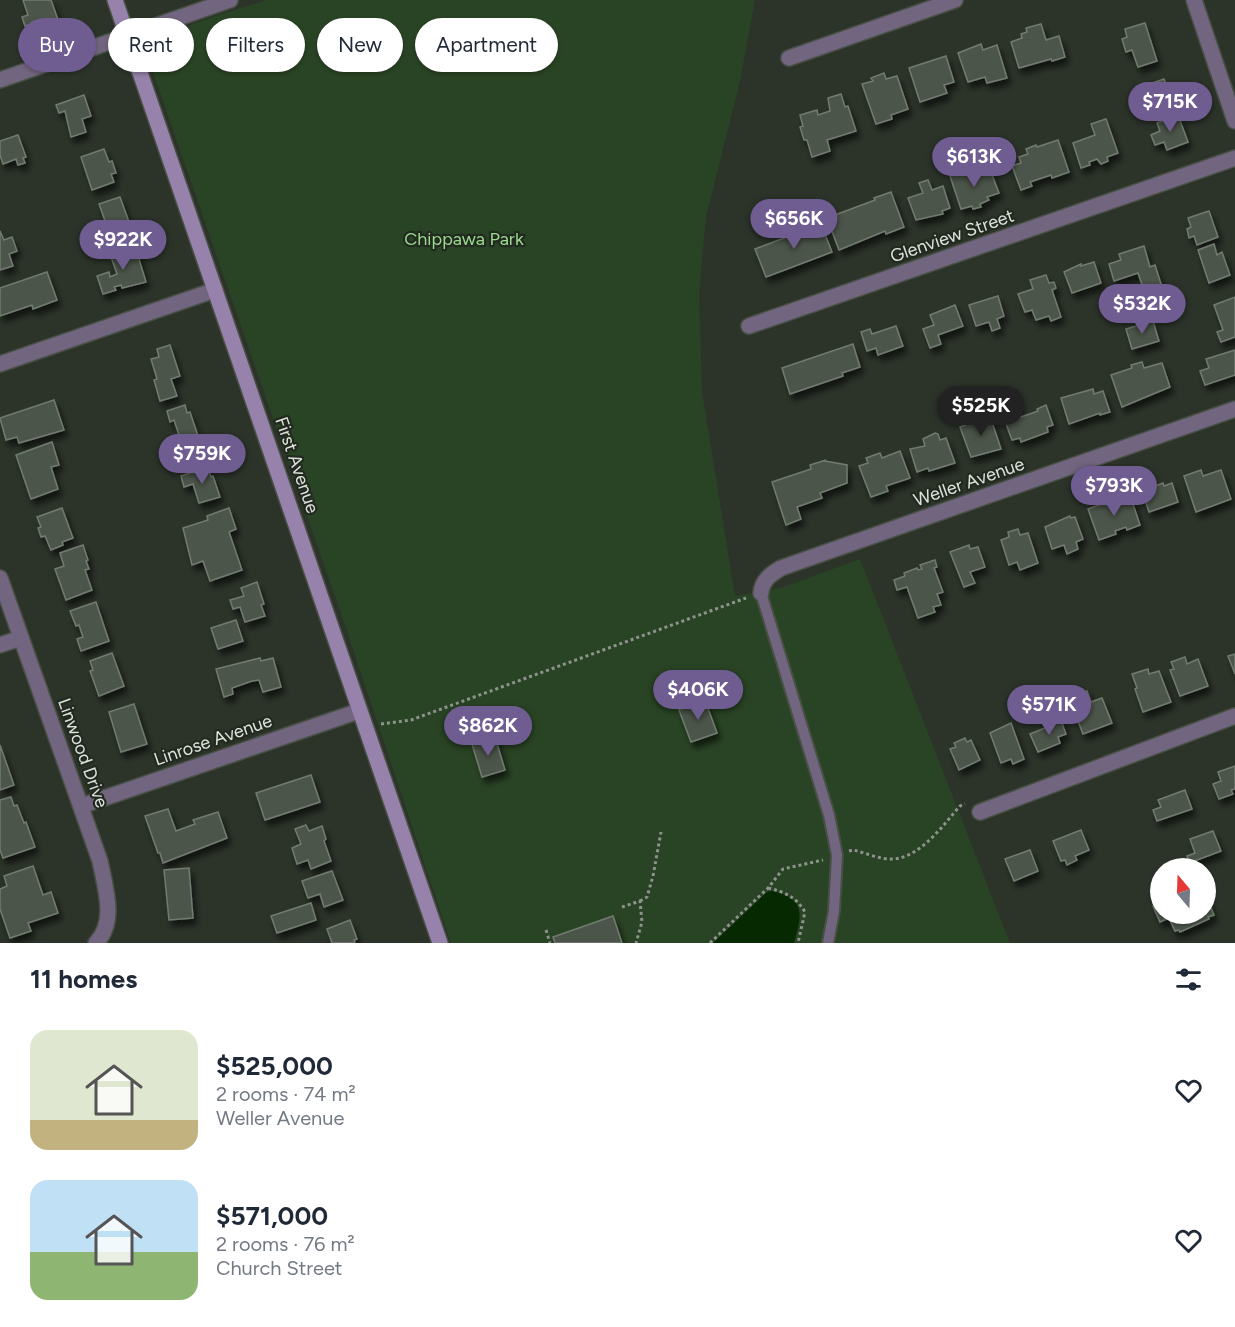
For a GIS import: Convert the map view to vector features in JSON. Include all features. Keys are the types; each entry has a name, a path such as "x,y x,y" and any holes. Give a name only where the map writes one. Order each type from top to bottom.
{"street":[{"name":"First Avenue","path":"114,0 120,18"},
{"path":"178,18 230,0"},
{"path":"789,58 955,0"},
{"path":"1194,0 1235,121"},
{"path":"0,80 108,43"},
{"name":"First Avenue","path":"139,72 441,943"},
{"name":"Glenview Street","path":"749,326 1235,158"},
{"path":"0,364 215,290"},
{"name":"Weller Avenue","path":"761,593 766,579 781,568 1235,409"},
{"name":"Linwood Drive","path":"0,578 100,861 108,905 107,921 96,943"},
{"path":"0,645 21,638"},
{"name":"Linrose Avenue","path":"81,806 359,711"},
{"path":"976,807 1235,716"}],"lane":[{"path":"761,593 829,815 837,855 834,911 828,943"}],"path":[{"path":"366,730 388,722 411,720 761,593"},
{"path":"710,943 768,888 783,869 808,865 853,850 881,858 895,859 909,855 922,846 960,806 976,807"},
{"path":"622,907 647,897 661,832"},
{"path":"768,888 789,895 798,901 805,912 798,943"},
{"path":"636,943 642,922 640,901"},
{"path":"546,930 550,943"}],"green space":[{"name":"Chippawa Park","path":"266,0 755,0 740,81 706,217 699,293 702,392 735,596 781,588 860,559 1010,943 451,943 346,628 153,72 194,72 194,24 206,20 206,72 305,72 305,18 212,18"}],"shaded area":[{"path":"772,891 791,898 799,909 799,924 794,943 713,943 767,892"}],"building":[{"path":"23,0 51,0 57,18 22,18 28,15"},
{"path":"1145,23 1157,61 1138,67 1132,50 1126,52 1122,39 1127,37 1125,29"},
{"path":"1041,24 1046,40 1059,36 1065,57 1019,68 1011,42 1022,38 1021,34 1027,32 1026,28"},
{"path":"981,44 983,50 997,45 1007,78 987,83 985,77 968,82 958,53"},
{"path":"946,56 954,82 944,85 947,93 920,102 909,68"},
{"path":"884,73 886,79 897,76 908,109 891,115 892,119 876,124 862,84 873,81 871,78"},
{"path":"1164,79 1172,101 1155,107 1147,85"},
{"path":"841,94 845,107 848,106 856,131 827,140 830,151 812,157 800,127 803,126 800,115 817,110 818,115 830,111 828,98"},
{"path":"84,95 91,116 82,119 86,132 71,137 65,111 59,113 56,105"},
{"path":"1178,115 1188,142 1167,150 1164,142 1155,145 1151,135 1160,131 1157,123"},
{"path":"1106,119 1118,153 1107,157 1108,161 1101,164 1097,159 1081,168 1073,143 1095,135 1091,124"},
{"path":"18,135 26,157 23,158 25,163 18,165 16,159 3,164 0,155 0,141"},
{"path":"1058,140 1069,172 1030,182 1032,186 1021,190 1012,166 1021,163 1019,157 1028,154 1026,149"},
{"path":"104,149 116,173 111,174 114,182 92,190 81,157"},
{"path":"977,168 980,176 991,172 999,193 987,197 989,200 980,204 981,207 973,209 972,206 961,209 950,176"},
{"path":"928,180 932,190 943,186 950,208 942,211 943,214 916,220 908,198 923,193 919,183"},
{"path":"891,192 904,227 886,234 885,231 839,250 827,218"},
{"path":"120,197 129,222 108,229 99,204"},
{"path":"1209,211 1218,237 1197,245 1194,236 1189,238 1187,229 1191,227 1188,218"},
{"path":"821,224 832,252 766,277 755,249"},
{"path":"0,231 4,240 12,237 17,251 9,254 13,266 0,270"},
{"path":"1214,244 1217,255 1222,252 1230,275 1209,283 1198,250"},
{"path":"135,246 146,282 122,288 121,285 114,287 116,290 103,294 97,276 109,272 110,277 117,274 110,254"},
{"path":"1144,246 1150,267 1155,265 1162,287 1145,293 1138,273 1114,281 1109,264 1121,260 1119,254"},
{"path":"1094,262 1101,283 1072,293 1064,272 1081,264 1081,266"},
{"path":"47,272 57,300 33,309 32,305 0,316 0,288"},
{"path":"1046,275 1049,283 1054,282 1056,288 1052,290 1061,317 1051,321 1049,316 1036,320 1032,310 1025,312 1018,294 1033,289 1030,280"},
{"path":"998,296 1004,316 997,319 1000,328 992,331 989,322 976,326 969,305"},
{"path":"1235,297 1235,337 1221,342 1217,332 1223,330 1214,305"},
{"path":"955,305 963,326 938,335 941,344 930,348 923,329 934,325 930,315"},
{"path":"1153,321 1159,341 1132,349 1126,329"},
{"path":"896,326 903,346 878,355 876,348 867,351 861,332 870,329 872,334"},
{"path":"853,344 860,367 842,373 843,376 790,394 782,368"},
{"path":"170,345 180,376 171,379 177,396 160,401 151,359 159,357 157,349"},
{"path":"1235,350 1235,375 1205,385 1200,371 1209,368 1206,359"},
{"path":"1142,362 1144,368 1162,363 1170,387 1122,407 1111,375"},
{"path":"1093,389 1094,394 1103,391 1110,412 1100,415 1100,413 1069,424 1061,398"},
{"path":"54,400 64,430 19,443 17,437 6,440 0,418"},
{"path":"185,405 187,413 190,412 198,436 181,441 174,420 170,422 167,411"},
{"path":"1046,405 1053,425 1047,427 1048,432 1021,442 1020,438 1012,440 1002,413 1018,407 1021,417 1038,411 1037,409"},
{"path":"990,416 1001,449 971,457 960,427"},
{"path":"935,433 938,434 940,440 946,438 955,463 917,472 910,449 925,446 923,439"},
{"path":"52,442 59,465 51,467 58,489 31,499 16,455"},
{"path":"900,451 910,478 886,486 888,491 871,497 859,466 868,463 866,458 880,453 882,458"},
{"path":"826,460 847,465 847,483 820,493 822,498 797,507 801,519 786,525 772,482 811,469 810,465"},
{"path":"208,467 220,497 199,503 193,484 184,487 181,476"},
{"path":"1201,470 1203,476 1221,470 1231,499 1196,512 1184,476"},
{"path":"1163,483 1164,486 1172,483 1178,502 1149,512 1142,491"},
{"path":"1130,495 1140,525 1127,530 1126,527 1115,531 1116,534 1099,540 1088,509 1107,502 1108,505"},
{"path":"62,508 73,538 51,550 45,536 41,537 38,528 41,527 37,517"},
{"path":"229,508 236,529 229,532 242,570 210,581 203,561 192,565 183,528 208,520 207,516"},
{"path":"1070,516 1075,517 1083,539 1076,542 1078,549 1067,554 1064,545 1052,549 1045,527"},
{"path":"1018,529 1020,535 1028,533 1038,563 1020,570 1017,562 1009,565 1001,540 1009,537 1008,532"},
{"path":"83,545 89,569 85,570 92,590 66,600 55,569 64,566 60,553"},
{"path":"969,545 970,549 978,547 985,567 970,572 975,583 964,587 950,552"},
{"path":"935,560 937,567 934,568 943,592 937,594 941,605 933,607 935,612 918,618 907,587 897,590 894,580 905,576 904,573 917,568 922,569 920,565"},
{"path":"257,582 265,616 245,622 240,607 233,609 230,600 244,596 241,588"},
{"path":"96,602 109,641 81,651 77,639 83,637 70,611"},
{"path":"236,620 243,641 218,649 211,628"},
{"path":"112,653 124,686 99,696 90,671 93,670 90,661"},
{"path":"1235,654 1235,674 1228,656"},
{"path":"1185,657 1187,664 1198,659 1208,686 1180,696 1170,670 1174,669 1171,662"},
{"path":"260,658 261,661 273,658 281,687 263,692 259,680 252,681 232,688 233,694 224,697 216,669"},
{"path":"1148,669 1149,674 1159,671 1171,702 1143,712 1132,674"},
{"path":"1087,691 1091,702 1102,698 1112,723 1083,734 1073,708 1077,706 1074,696"},
{"path":"705,700 717,733 691,742 679,710"},
{"path":"134,704 147,744 121,752 109,712"},
{"path":"1060,718 1066,734 1058,737 1060,743 1038,752 1030,734 1050,726 1049,723"},
{"path":"1011,723 1024,759 1013,764 1011,759 1001,763 990,733"},
{"path":"495,737 505,770 482,777 472,744"},
{"path":"965,738 967,742 971,740 980,760 959,770 950,749 956,747 954,743"},
{"path":"0,745 14,785 0,790"},
{"path":"1235,766 1235,789 1231,790 1233,794 1219,799 1213,784 1221,781 1218,772"},
{"path":"311,775 320,802 265,820 256,793"},
{"path":"1185,790 1192,809 1157,821 1153,810 1161,807 1158,800"},
{"path":"11,797 24,823 26,822 35,847 3,858 0,850 0,800"},
{"path":"168,809 176,831 195,824 193,820 218,812 227,838 163,863 145,816"},
{"path":"306,825 309,831 322,826 331,861 311,869 308,860 297,864 292,848 301,844 295,829"},
{"path":"1081,830 1089,850 1075,856 1077,860 1067,865 1065,860 1061,861 1053,841"},
{"path":"1213,831 1221,851 1202,858 1188,858 1187,856 1195,853 1190,839"},
{"path":"1030,850 1038,871 1014,881 1005,859"},
{"path":"33,866 43,895 51,892 58,913 28,923 31,931 10,938 0,909 0,889 7,886 4,876"},
{"path":"189,868 193,918 169,920 164,870"},
{"path":"332,871 343,900 324,907 320,894 308,898 302,881"},
{"path":"311,903 316,920 277,933 271,916"},
{"path":"613,916 622,943 555,943 553,937"},
{"path":"350,920 357,939 354,940 355,943 332,943 327,929"},
{"path":"1172,924 1198,924 1180,932 1175,931"}]}
